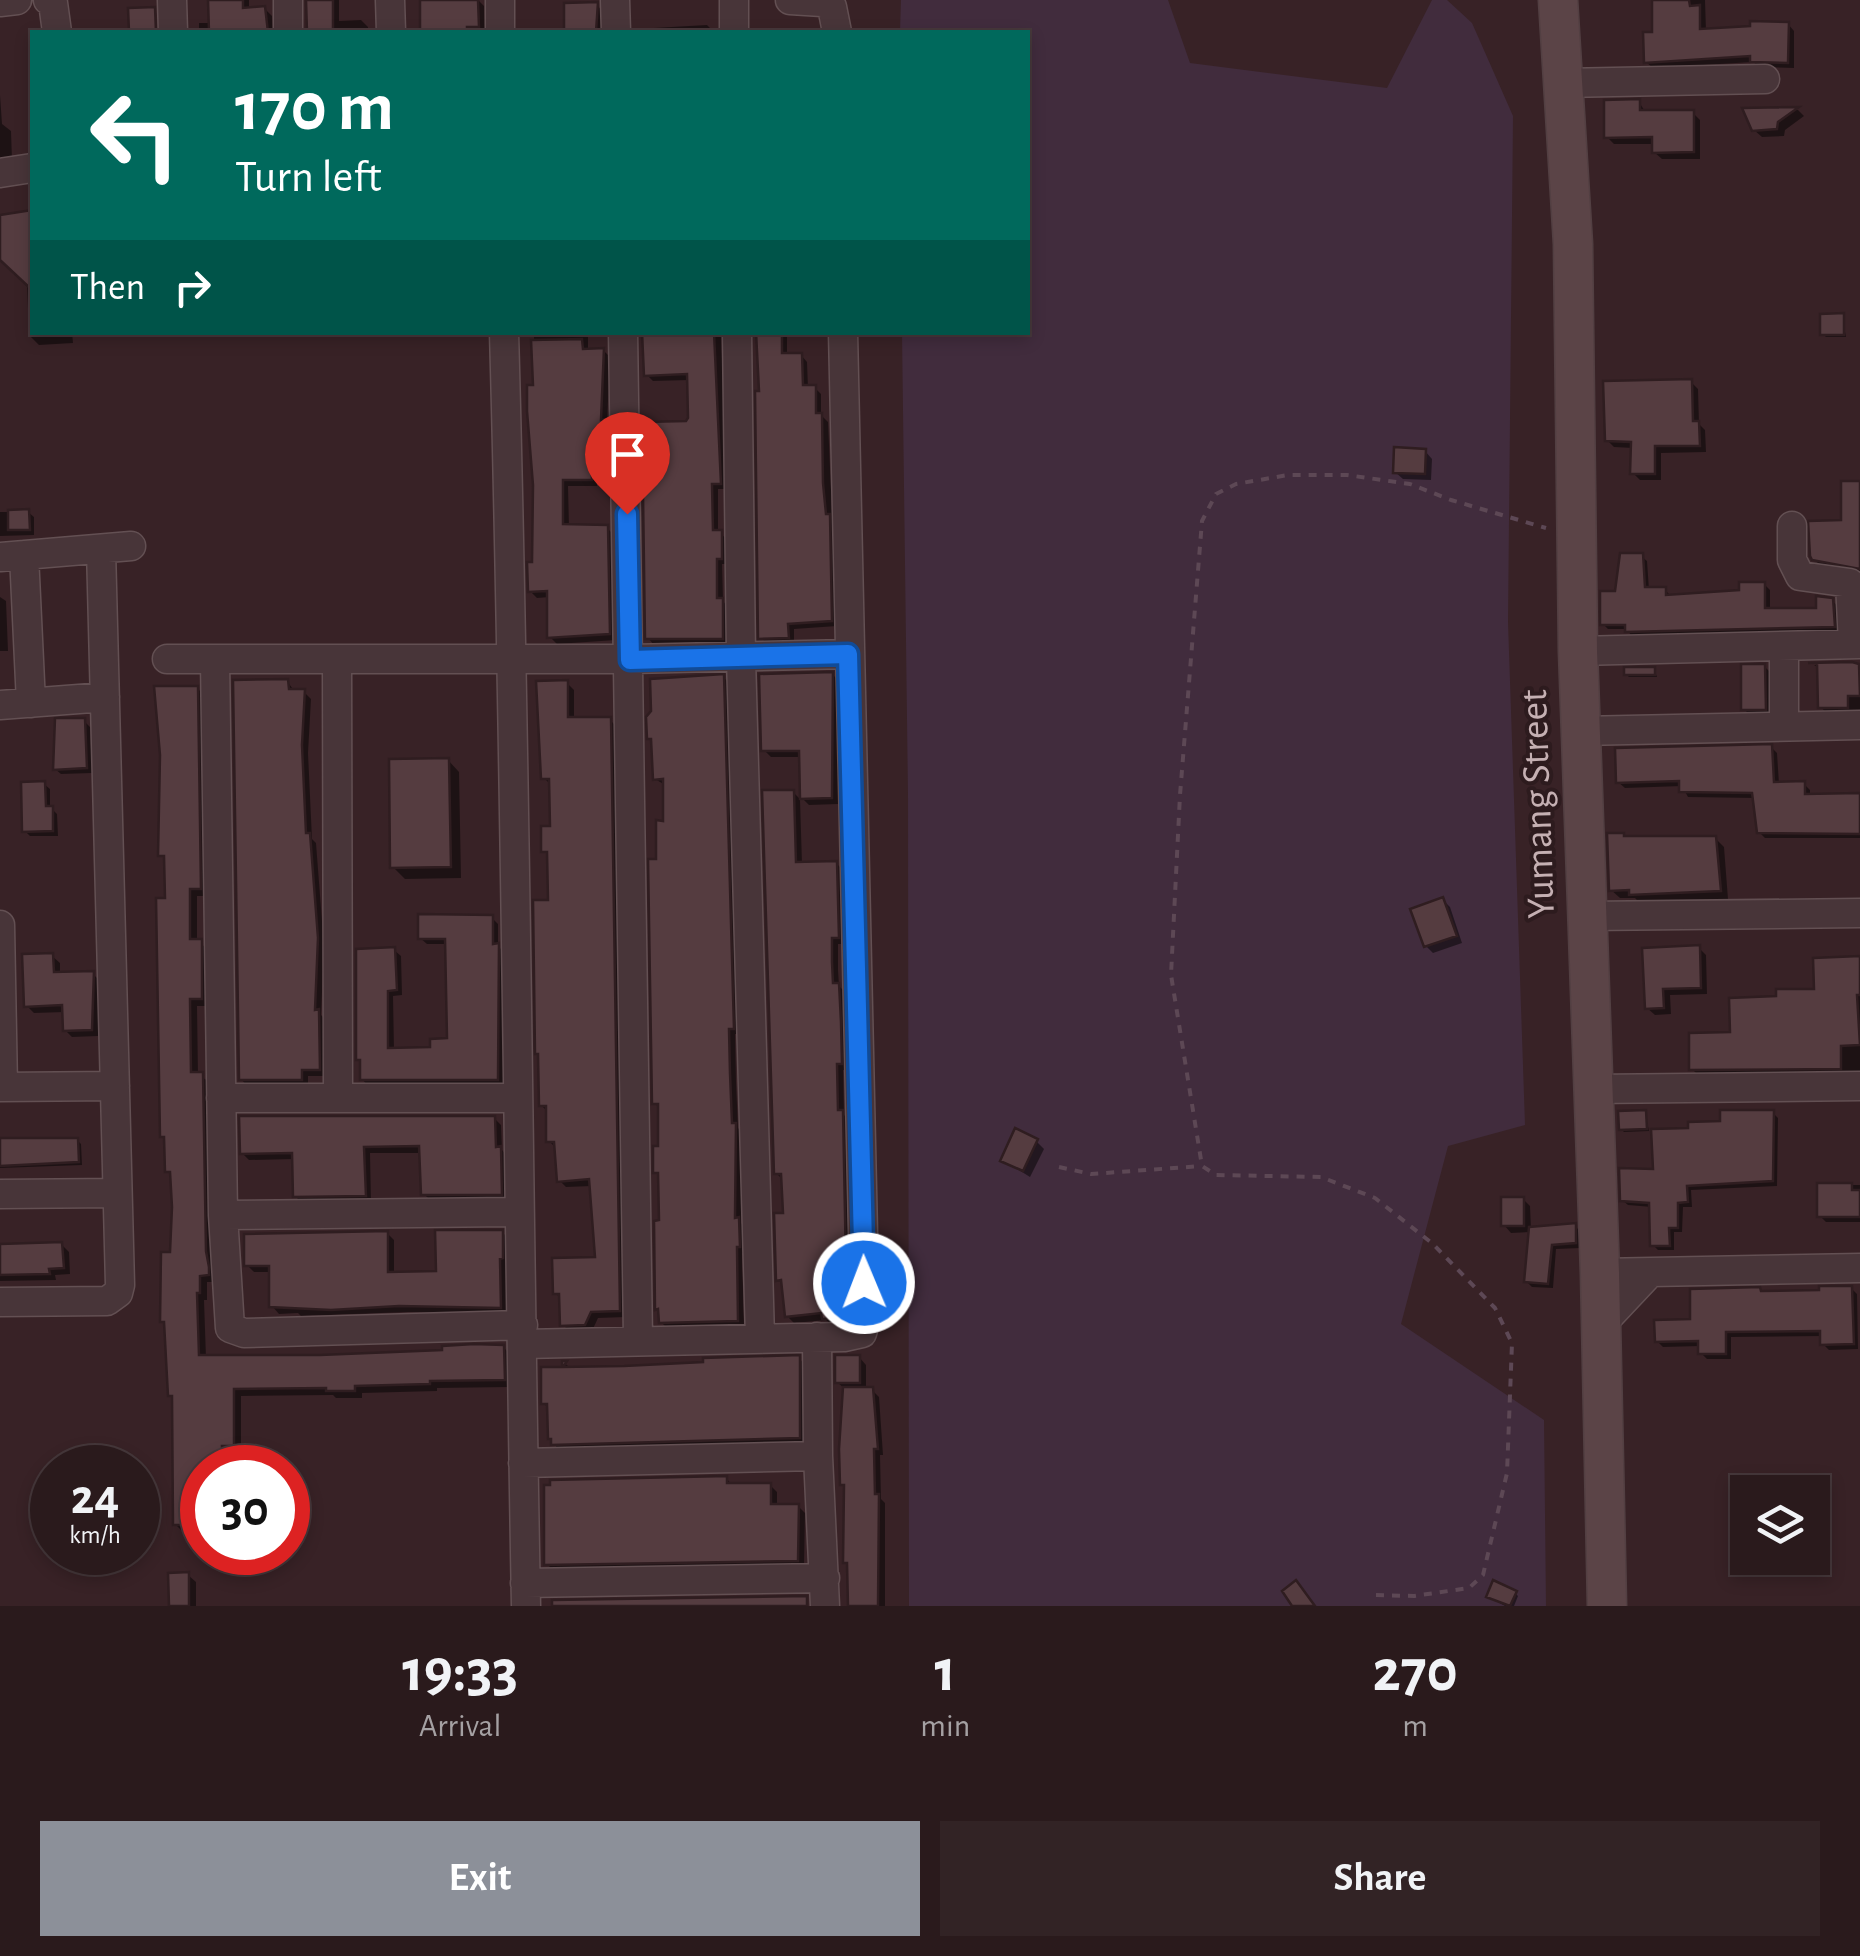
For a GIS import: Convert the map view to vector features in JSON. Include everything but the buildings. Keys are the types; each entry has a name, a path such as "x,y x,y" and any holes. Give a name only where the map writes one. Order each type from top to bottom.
{"main road":[{"name":"Yumang Street","path":"1558,0 1572,244 1578,651 1600,1274 1607,1606"}],"street":[{"path":"0,2 17,0"},
{"path":"48,0 54,3 58,30"},
{"path":"172,0 173,30"},
{"path":"288,0 288,30"},
{"path":"390,0 391,30"},
{"path":"500,0 500,30"},
{"path":"615,0 616,30"},
{"path":"734,0 734,30"},
{"path":"790,0 822,2 832,8 837,30"},
{"path":"1563,83 1765,79"},
{"path":"0,173 30,168"},
{"path":"504,335 514,660 516,1098 524,1334 526,1594 825,1592 818,1456 818,1337"},
{"path":"622,335 638,1339"},
{"path":"737,335 741,658 760,1338"},
{"path":"215,660 223,1215 226,1318 234,1332 524,1334 638,1339 862,1333 865,1322 842,335"},
{"path":"1578,651 1856,644 1850,584 1800,576 1792,560 1792,526"},
{"path":"31,702 12,556 131,546"},
{"path":"0,1302 98,1302 113,1298 120,1285 101,548"},
{"path":"1784,647 1784,726"},
{"path":"167,659 630,660 848,654"},
{"path":"338,660 338,1096"},
{"path":"0,705 104,697"},
{"path":"1581,731 1860,724"},
{"path":"1586,916 1860,913"},
{"path":"0,925 2,1087 114,1086"},
{"path":"1593,1089 1860,1086"},
{"path":"221,1098 516,1098"},
{"path":"0,1194 117,1193"},
{"path":"223,1215 518,1212"},
{"path":"1600,1274 1860,1268"},
{"path":"1601,1325 1649,1274"},
{"path":"523,1463 818,1456"}],"path":[{"path":"1202,1166 1170,976 1202,521 1216,494 1236,484 1288,475 1347,476 1410,484 1577,537"},
{"path":"1059,1167 1091,1174 1202,1166 1216,1175 1322,1178 1375,1198 1434,1244 1495,1308 1512,1343 1507,1473 1483,1575 1468,1588 1414,1596 1376,1595"}],"shaded area":[{"path":"901,0 1168,0 1190,63 1387,88 1432,0 1447,0 1472,23 1513,116 1508,622 1525,1125 1448,1146 1401,1324 1544,1420 1546,1606 909,1606 908,795 902,335 1030,335 1030,30 900,30"}],"route":[{"path":"627,514 630,660 848,654 864,1283"}]}
